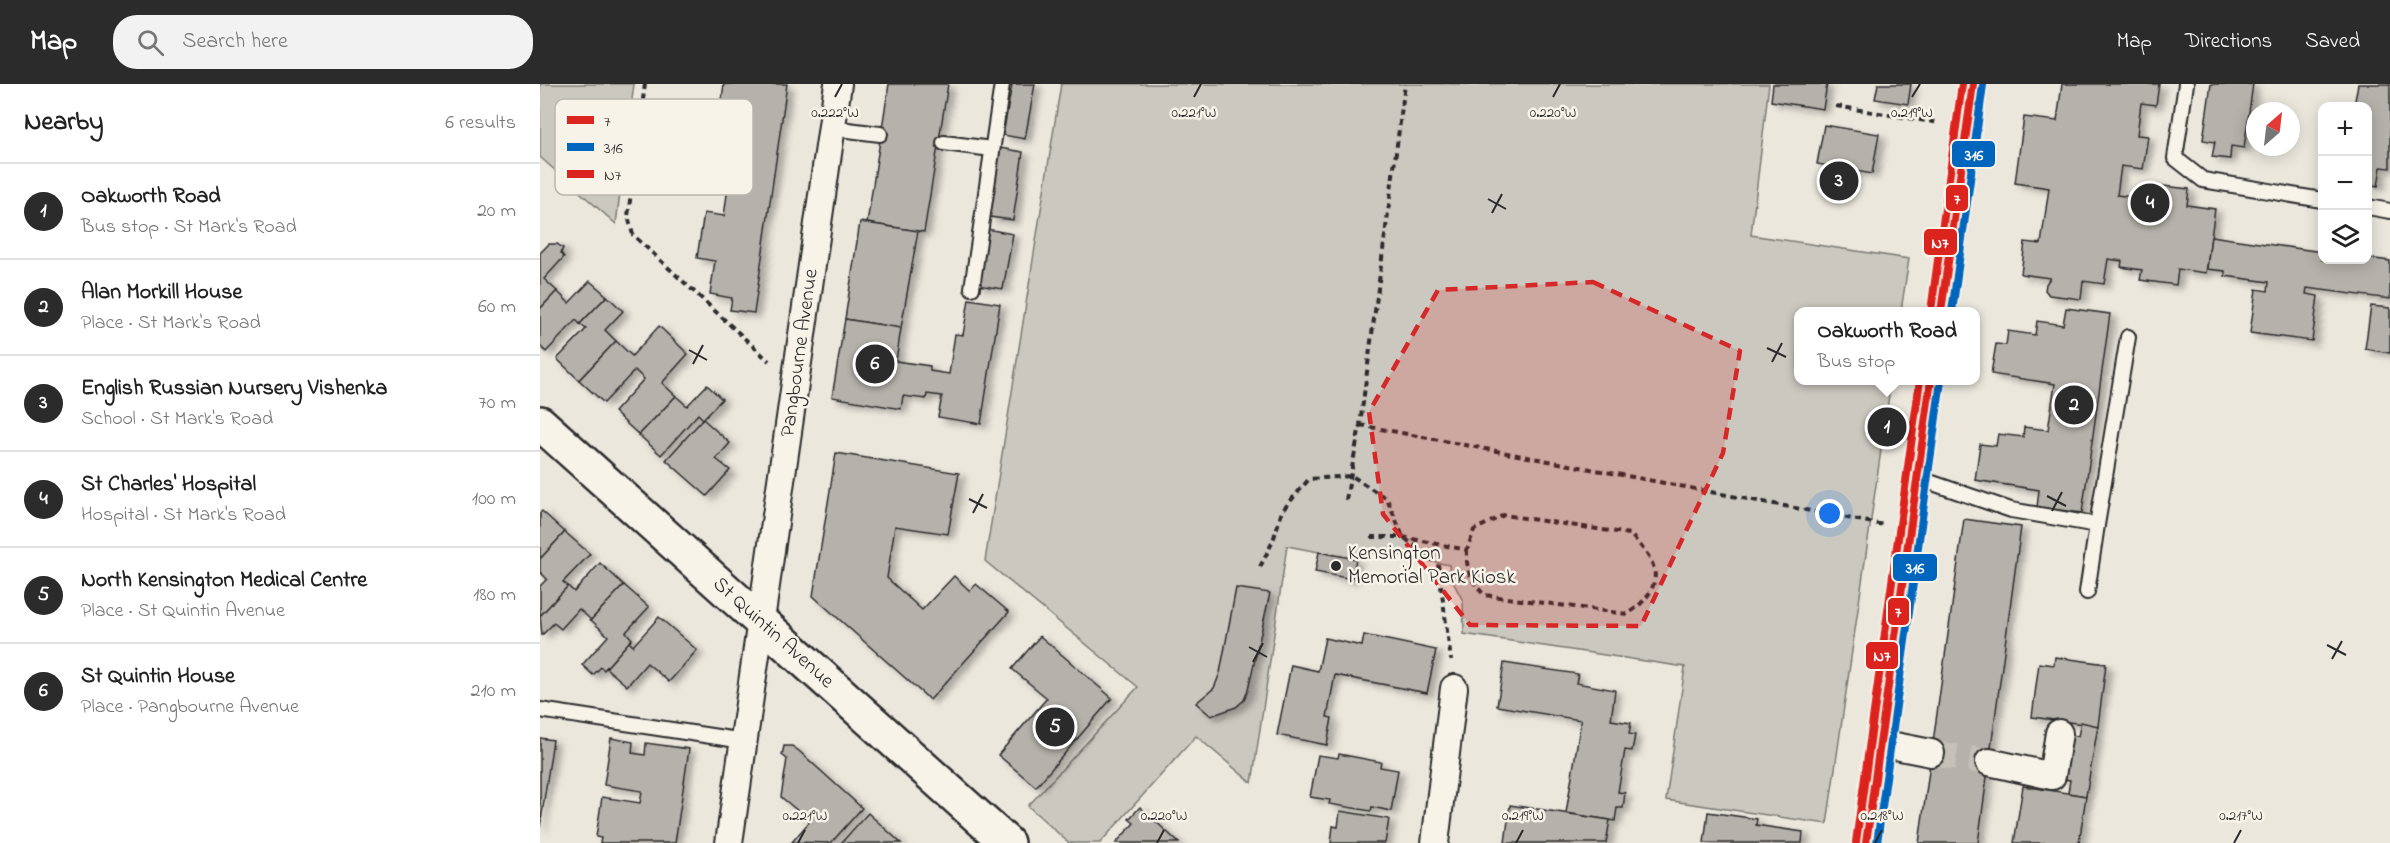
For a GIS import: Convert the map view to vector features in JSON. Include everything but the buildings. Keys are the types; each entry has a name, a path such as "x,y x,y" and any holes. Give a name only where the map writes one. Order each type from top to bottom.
{"main road":[{"name":"St Quintin Avenue","path":"540,423 1007,843"}],"street":[{"name":"Pangbourne Avenue","path":"729,843 838,84"},
{"path":"1942,307 1973,84"},
{"path":"1866,843 1931,385"},
{"path":"1435,843 1454,688"},
{"path":"1989,762 2052,776 2059,733"},
{"path":"1880,743 1932,753"}],"lane":[{"path":"972,288 1002,84"},
{"path":"2186,84 2175,158 2203,180 2318,199"},
{"path":"832,128 880,134"},
{"path":"944,143 992,149"},
{"path":"2372,208 2390,211"},
{"path":"2087,592 2128,337"},
{"path":"1918,478 2011,510 2097,525"},
{"path":"540,710 744,741"}],"path":[{"path":"643,99 645,84"},
{"path":"1346,500 1360,425 1406,84"},
{"path":"1836,106 1967,128"},
{"path":"630,195 628,216 633,235 795,384"},
{"path":"1360,425 1870,524 1911,528"},
{"path":"1260,567 1273,541 1282,511 1309,479 1352,476 1387,499 1402,537 1438,564 1454,688"},
{"path":"1504,516 1630,534 1644,550 1655,570 1651,589 1640,606 1627,614 1484,595 1472,581 1467,569 1467,550 1474,530 1504,516"},
{"path":"1371,537 1402,537 1467,550"}],"highlighted area":[{"path":"1593,282 1740,351 1723,453 1641,626 1470,625 1383,514 1369,412 1438,290"}],"shaded area":[{"path":"540,84 634,84 632,99 555,99 555,170 540,157"},
{"path":"1061,84 1769,84 1751,235 1909,259 1902,307 1794,307 1794,385 1890,385 1827,824 1666,800 1685,667 1464,634 1463,601 1451,578 1449,565 1379,551 1356,559 1287,546 1252,783 1196,736 1100,843 1069,843 1028,806 1138,687 985,561"},
{"path":"583,195 620,195 616,224"}],"tunnel":[{"path":"1931,753 1989,762"}],"transit line":[{"name":"N7","path":"1932,307 1962,84"},
{"name":"7","path":"1942,307 1973,84"},
{"name":"316","path":"1953,307 1983,85"},
{"name":"N7","path":"1856,842 1919,385"},
{"name":"7","path":"1866,843 1930,385"},
{"name":"316","path":"1877,843 1940,385"}],"place":[{"name":"English Russian Nursery Vishenka","path":"1839,181"},
{"name":"St Charles' Hospital","path":"2150,203"},
{"name":"St Quintin House","path":"875,364"},
{"name":"Alan Morkill House","path":"2074,405"},
{"name":"Oakworth Road","path":"1887,427"},
{"name":"Kensington Memorial Park Kiosk","path":"1336,566"},
{"name":"North Kensington Medical Centre","path":"1055,727"}]}
